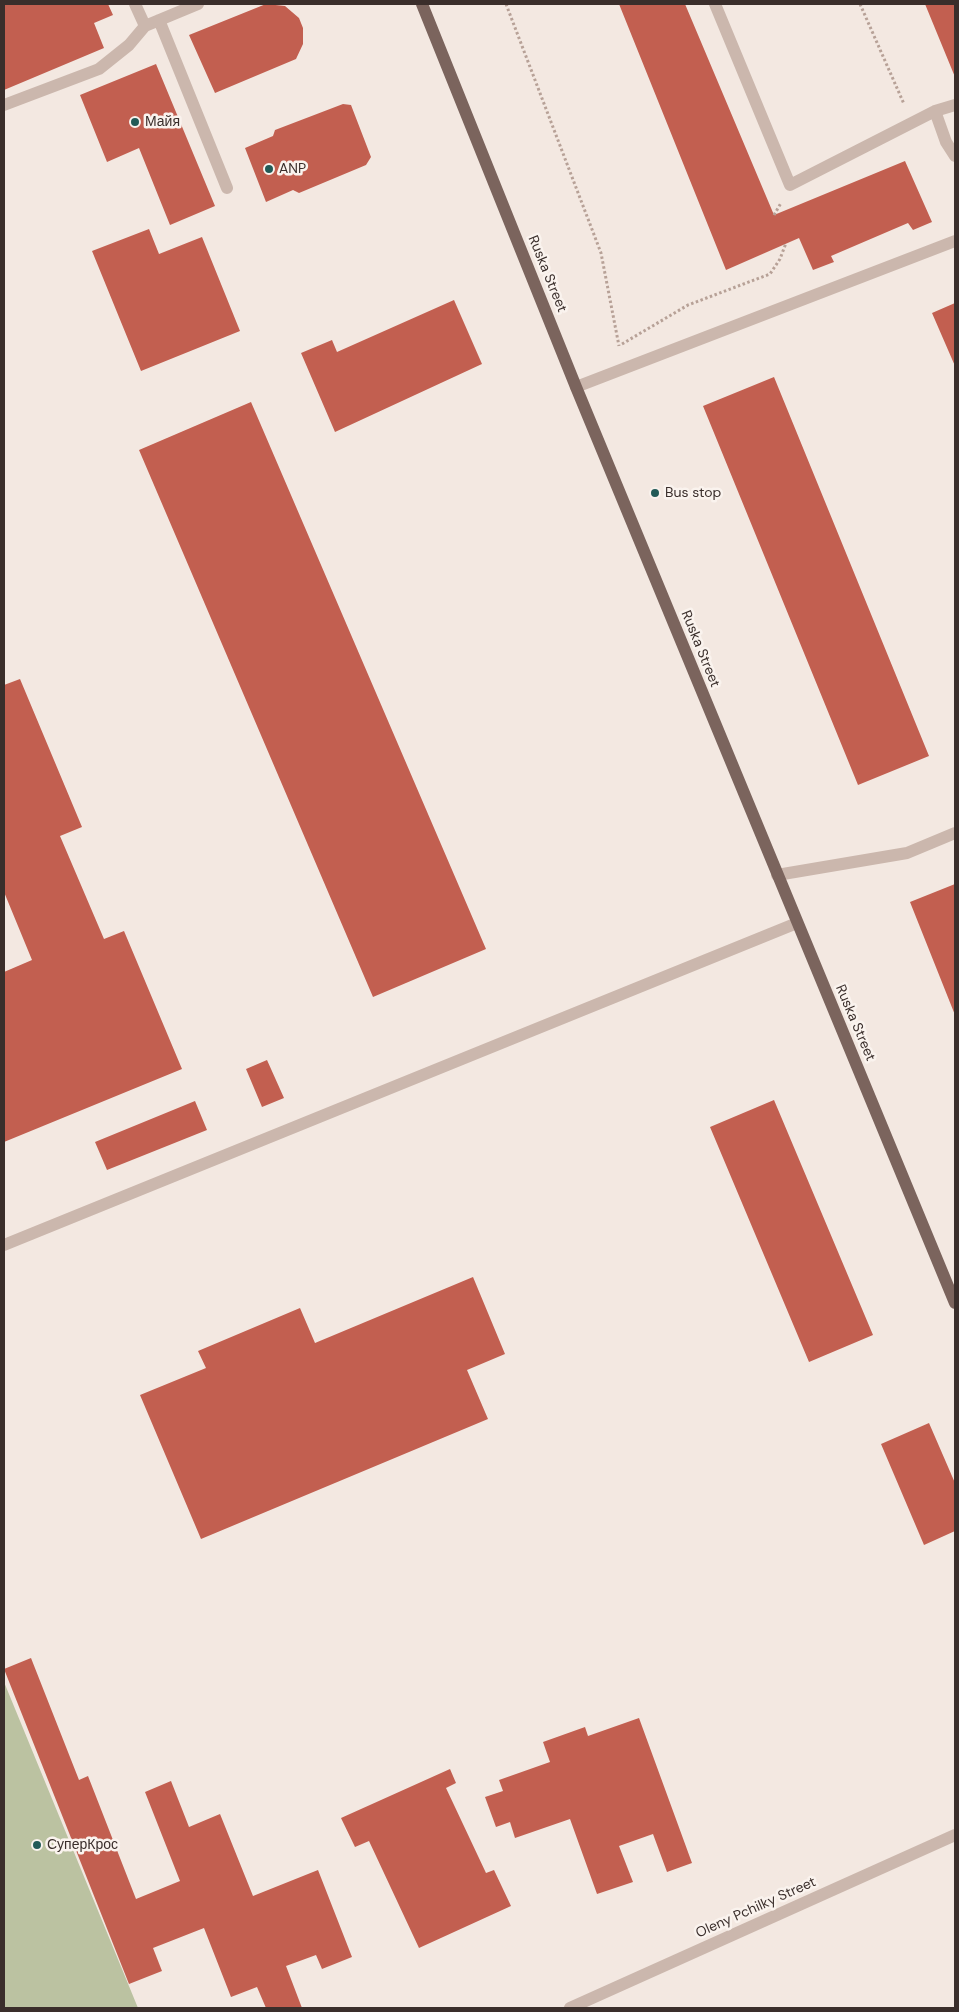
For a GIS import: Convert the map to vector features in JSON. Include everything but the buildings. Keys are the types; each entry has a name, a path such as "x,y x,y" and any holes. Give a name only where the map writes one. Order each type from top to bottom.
{"main road":[{"name":"Ruska Street","path":"422,4 576,388 955,1303"}],"street":[{"path":"135,4 145,26"},
{"path":"4,105 99,69 129,45 145,26 198,4"},
{"path":"715,4 790,185 935,111 955,105"},
{"path":"160,20 227,188"},
{"path":"935,111 946,142 955,156"},
{"path":"576,388 955,241"},
{"path":"777,875 906,853 955,833"},
{"path":"4,1245 797,923"},
{"name":"Oleny Pchilky Street","path":"570,2008 955,1835"}],"path":[{"path":"506,4 601,252 619,346"},
{"path":"860,4 913,123"},
{"path":"611,351 688,305 770,274 780,259 786,243"}],"green space":[{"name":"СуперКрос","path":"4,1682 138,2008 4,2008"}],"place":[{"name":"Майя","path":"135,122"},
{"name":"ANP","path":"269,169"},
{"name":"Bus stop","path":"655,493"},
{"name":"СуперКрос","path":"37,1845"}]}
